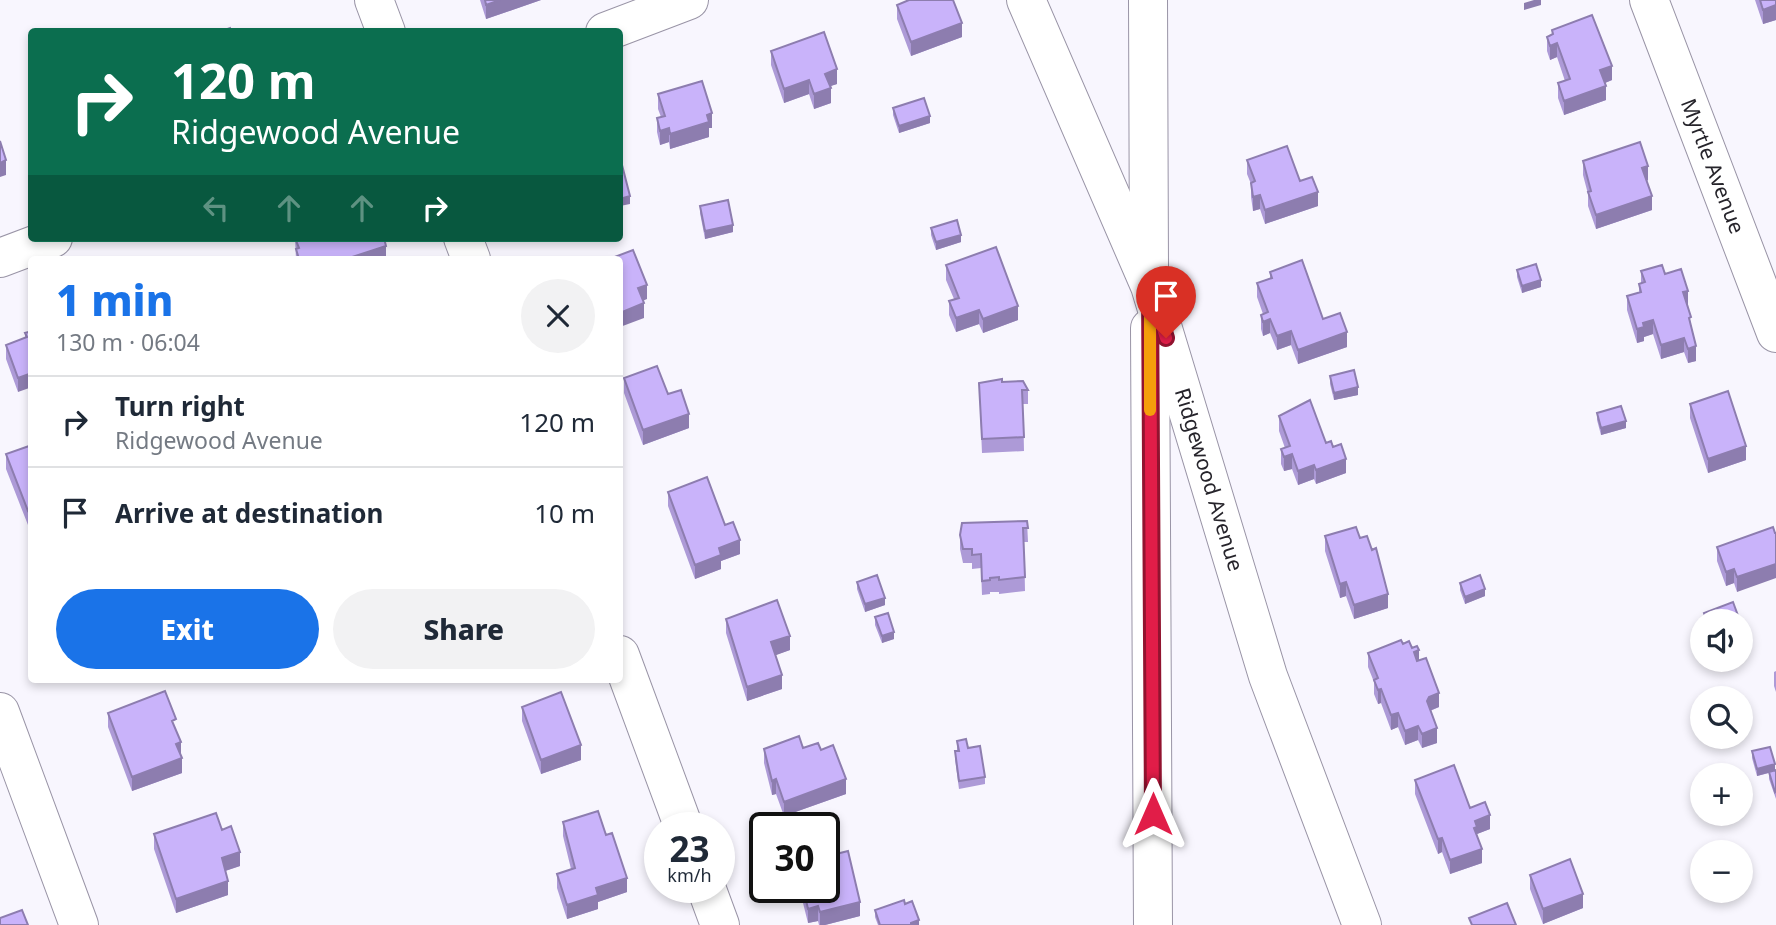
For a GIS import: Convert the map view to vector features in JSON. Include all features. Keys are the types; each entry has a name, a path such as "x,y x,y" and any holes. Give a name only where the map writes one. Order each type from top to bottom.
{"street":[{"path":"374,0 384,28"},
{"path":"616,28 689,0"},
{"name":"Ridgewood Avenue","path":"1026,0 1150,286 1268,676 1362,925"},
{"path":"1148,0 1153,925"},
{"name":"Myrtle Avenue","path":"1648,0 1776,333"},
{"path":"0,258 42,242"},
{"path":"623,663 678,812"},
{"path":"0,712 79,925"},
{"path":"712,903 720,925"}],"building":[{"path":"485,0 500,0 486,5"},
{"path":"909,0 953,0 962,23 911,42 897,5"},
{"path":"1760,0 1776,0 1776,5 1763,10"},
{"path":"1592,15 1612,66 1600,70 1606,86 1564,101 1558,83 1570,79 1557,43 1550,46 1547,37 1553,34 1552,30"},
{"path":"824,32 837,69 825,74 831,88 814,94 809,80 784,89 771,51"},
{"path":"702,81 712,113 707,115 709,122 670,134 669,128 660,131 657,118 665,116 658,94"},
{"path":"924,98 930,116 899,126 893,108"},
{"path":"0,141 6,160 0,163"},
{"path":"1640,142 1648,166 1642,168 1652,196 1596,215 1588,192 1591,191 1583,161"},
{"path":"1287,146 1300,181 1312,177 1318,192 1265,210 1260,195 1253,197 1251,183 1255,181 1247,160"},
{"path":"623,169 630,196 623,198"},
{"path":"728,200 733,225 705,231 700,206"},
{"path":"957,220 961,235 936,242 931,228"},
{"path":"297,242 385,242 386,246 355,256 298,256 296,249 299,248"},
{"path":"996,247 1018,306 983,319 979,310 956,318 949,301 959,298 946,265"},
{"path":"633,250 647,285 638,288 644,303 623,312 623,256 617,256"},
{"path":"1302,260 1323,319 1340,313 1347,332 1298,350 1291,331 1277,336 1270,319 1263,322 1261,315 1268,312 1257,283 1272,278 1270,272"},
{"path":"1536,264 1541,280 1522,286 1517,270"},
{"path":"1662,265 1665,274 1681,269 1688,291 1683,292 1696,346 1688,349 1684,338 1661,345 1653,320 1643,323 1644,327 1637,329 1627,296 1641,292 1639,284 1645,282 1641,271"},
{"path":"28,332 28,374 18,378 6,345 27,337 25,333"},
{"path":"657,366 668,394 681,390 689,414 643,430 624,378"},
{"path":"1354,370 1358,387 1334,393 1330,376"},
{"path":"1002,379 1002,382 1023,381 1028,390 1022,390 1024,437 982,439 979,383"},
{"path":"1728,391 1746,446 1708,459 1690,404"},
{"path":"1310,400 1326,443 1331,441 1333,447 1341,444 1346,459 1316,470 1314,465 1298,471 1292,454 1284,457 1281,449 1290,446 1279,416"},
{"path":"1621,406 1626,421 1601,428 1597,413"},
{"path":"28,446 28,511 6,454"},
{"path":"707,477 725,525 733,522 740,540 719,548 721,555 695,565 668,492"},
{"path":"1027,521 1028,528 1023,528 1025,577 999,580 999,577 982,581 981,554 972,555 972,549 963,549 960,535 962,523"},
{"path":"1356,527 1360,538 1367,536 1372,550 1376,548 1388,594 1354,605 1346,582 1340,584 1325,536"},
{"path":"1773,527 1776,533 1776,564 1737,577 1734,569 1726,572 1717,547"},
{"path":"877,575 885,598 865,604 857,582"},
{"path":"1480,575 1485,589 1465,597 1460,583"},
{"path":"777,600 790,636 771,642 782,675 747,687 726,619"},
{"path":"1733,602 1736,609 1715,609"},
{"path":"888,613 894,632 882,636 875,617"},
{"path":"1401,640 1403,644 1409,641 1412,648 1417,646 1419,650 1414,652 1417,661 1426,658 1439,693 1429,697 1427,701 1437,728 1422,734 1418,726 1405,731 1398,713 1391,715 1381,689 1378,690 1374,680 1378,678 1368,653"},
{"path":"165,691 176,719 172,721 181,742 176,744 182,758 132,777 108,713"},
{"path":"561,692 581,745 541,760 522,707"},
{"path":"799,736 803,748 818,743 821,750 833,745 846,779 784,802 776,779 772,781 764,749"},
{"path":"966,739 968,748 980,746 985,777 959,781 955,751 959,751 957,741"},
{"path":"1770,747 1775,764 1757,769 1752,751"},
{"path":"1454,765 1470,808 1485,802 1490,815 1475,821 1477,827 1474,828 1482,849 1450,860 1442,838 1438,839 1415,780"},
{"path":"1776,770 1776,791 1775,792 1769,772"},
{"path":"598,811 606,835 612,833 627,878 596,888 598,895 567,905 557,874 575,868 563,822"},
{"path":"216,813 222,830 231,826 240,852 222,858 228,881 176,899 154,834"},
{"path":"848,851 860,902 820,912 818,906 808,909 807,903 840,903 840,853"},
{"path":"1570,859 1583,894 1543,909 1530,875"},
{"path":"904,900 905,904 912,901 919,920 911,925 880,925 875,910"},
{"path":"1507,903 1516,925 1472,925 1469,918"},
{"path":"22,910 28,925 0,925 0,918"}],"slow traffic":[{"path":"1150,294 1150,410"}],"route":[{"path":"1153,814 1150,286 1166,338"}]}
